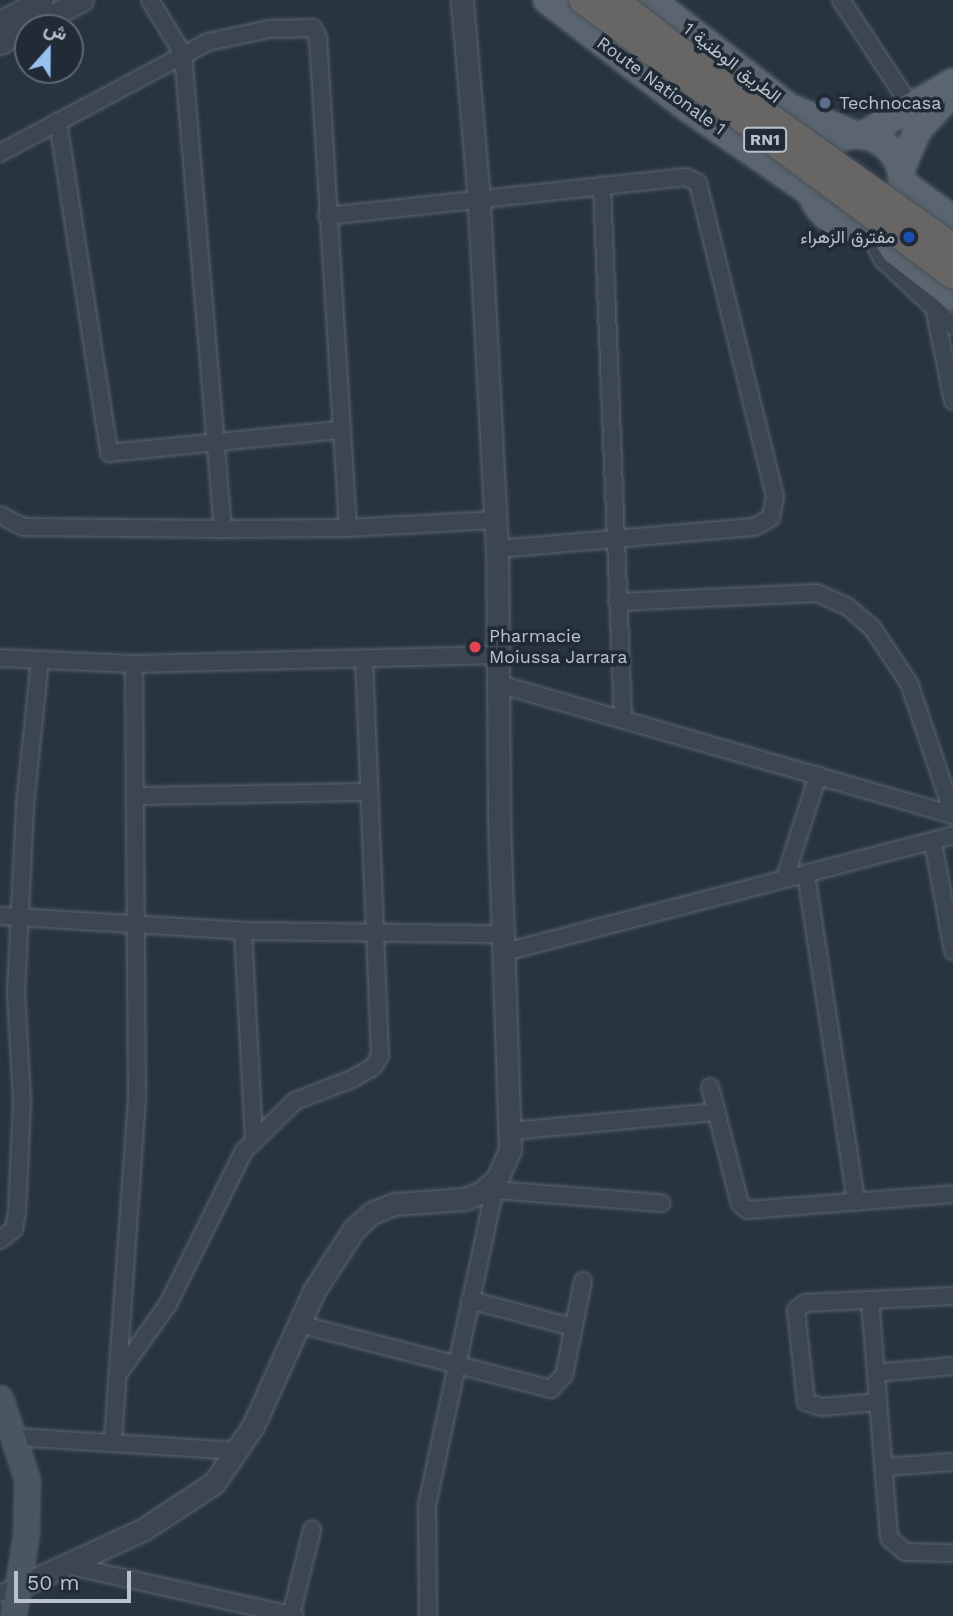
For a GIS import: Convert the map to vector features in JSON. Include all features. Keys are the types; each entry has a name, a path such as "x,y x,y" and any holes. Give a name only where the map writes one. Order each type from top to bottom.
{"highway":[{"name":"RN1","path":"582,0 953,276"},
{"name":"RN1","path":"615,0 714,77 953,247"}],"main road":[{"name":"Route Nationale 1","path":"547,0 689,109 811,193"},
{"name":"الطريق الوطنية 1","path":"652,0 789,107 887,147 902,176 953,219"},
{"path":"811,193 815,160 832,142 859,135 953,82"},
{"path":"944,305 871,225 895,207 914,135 953,92"},
{"name":"RN1","path":"811,193 832,221 871,225"},
{"path":"0,1398 15,1437 27,1492 9,1590 13,1616"}],"street":[{"path":"0,22 42,0"},
{"path":"55,14 82,0"},
{"path":"150,0 183,54 223,529"},
{"path":"428,1616 427,1505 496,1184 508,1159 512,1131 505,943 497,549 479,200 462,0"},
{"path":"841,0 910,105"},
{"path":"0,152 183,54 235,34 313,28 318,38 348,528"},
{"path":"58,122 107,451 116,455 341,430"},
{"path":"327,216 686,177 698,183 776,505 762,526 497,549"},
{"path":"602,185 623,717"},
{"path":"944,305 953,326"},
{"path":"944,305 953,401"},
{"path":"0,515 24,527 348,528 495,520"},
{"path":"617,602 817,593 848,607 873,629 909,682 953,814"},
{"path":"0,658 134,664 364,661 498,655"},
{"path":"0,1240 14,1229 17,1212 22,1126 16,992 40,661"},
{"path":"121,1370 168,1304 233,1167 254,1140 295,1101 352,1079 377,1063 375,932 367,792 364,661"},
{"path":"113,1441 121,1370 137,1111 139,927 134,664"},
{"path":"499,684 623,717 953,814"},
{"path":"785,878 818,775"},
{"path":"135,796 367,792"},
{"path":"0,916 139,927 375,932 505,943 806,874 953,835"},
{"path":"933,842 953,951"},
{"path":"806,874 856,1202"},
{"path":"243,931 254,1140"},
{"path":"710,1087 743,1208 953,1194"},
{"path":"512,1131 717,1112"},
{"path":"9,1590 70,1566 191,1502 214,1483 239,1451 299,1324 341,1244 372,1213 394,1204 464,1199 496,1184 661,1203"},
{"path":"299,1324 456,1367 554,1388 564,1375 583,1281"},
{"path":"878,1402 816,1407 803,1396 800,1377 799,1307 805,1303 953,1296"},
{"path":"470,1300 573,1327"},
{"path":"870,1300 892,1545 913,1554 953,1553"},
{"path":"876,1373 953,1366"},
{"path":"15,1437 113,1441 239,1451"},
{"path":"884,1467 953,1462"},
{"path":"70,1566 293,1616 312,1531"}],"place":[{"name":"Technocasa","path":"825,103"},
{"name":"مفترق الزهراء","path":"909,237"},
{"name":"Pharmacie Moiussa Jarrara","path":"475,647"}]}
